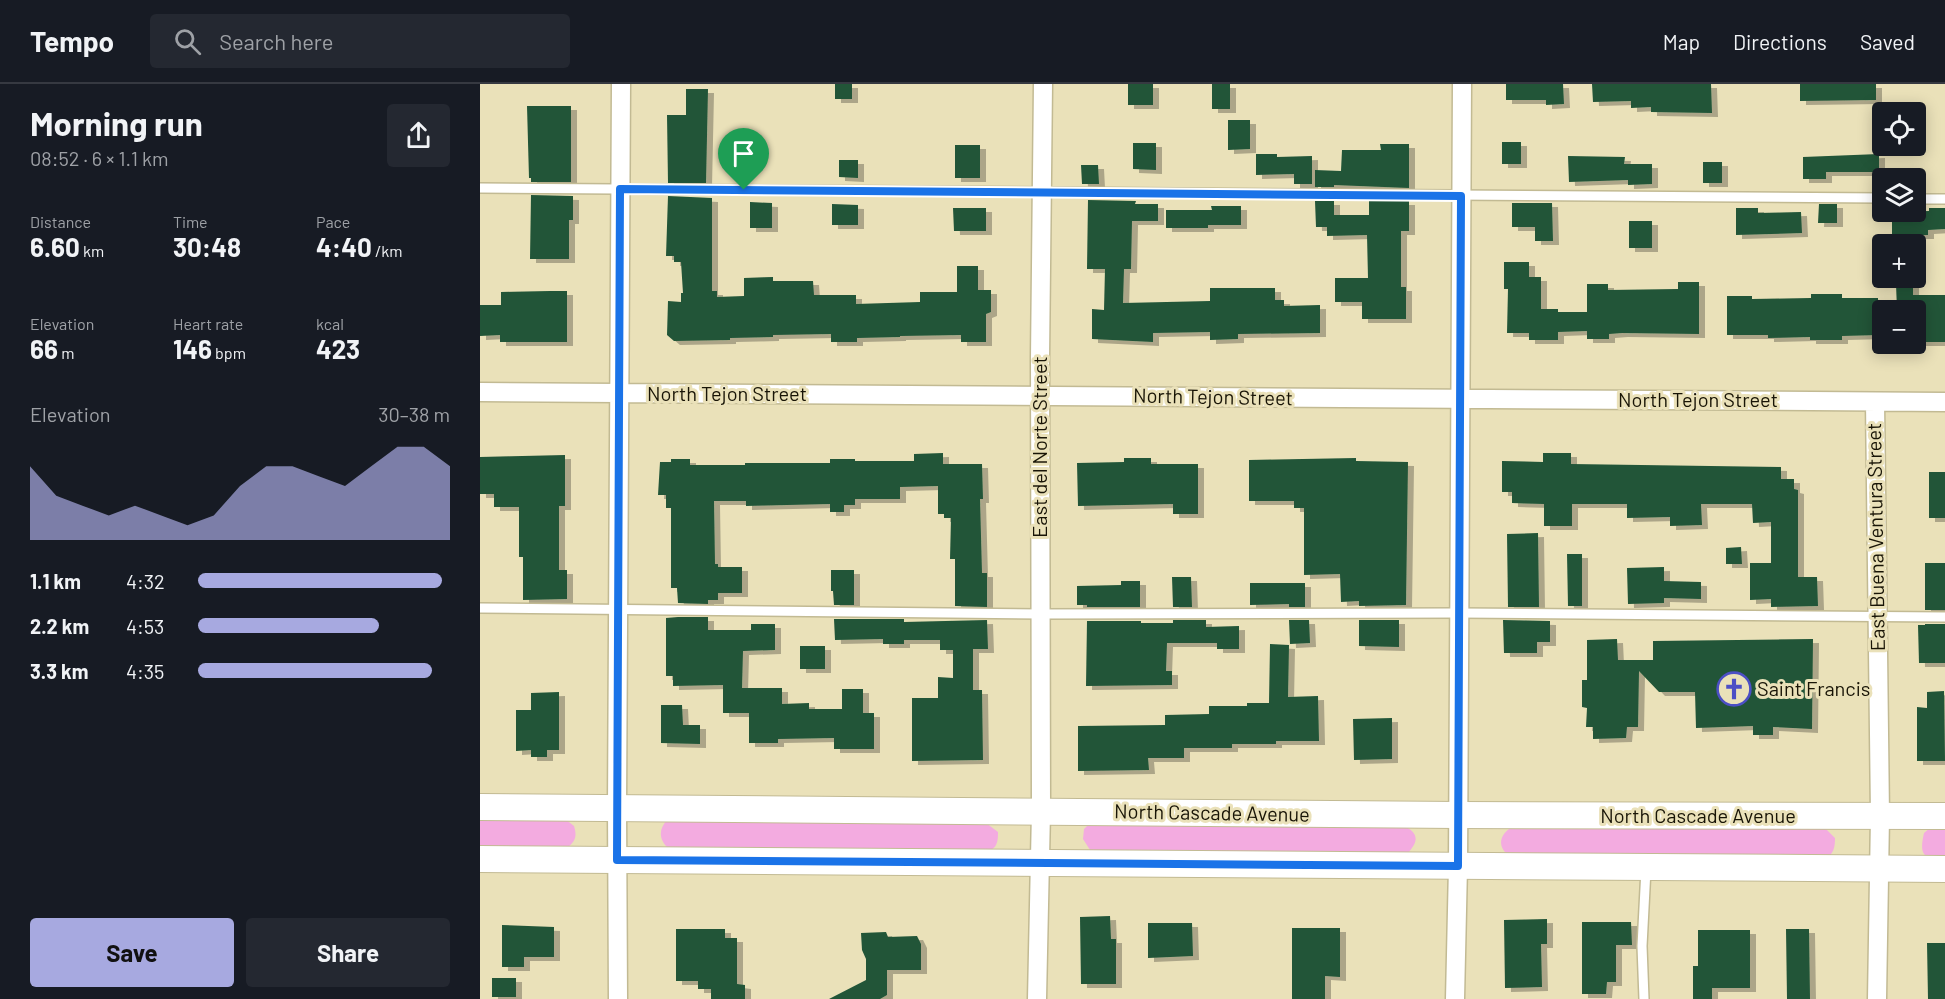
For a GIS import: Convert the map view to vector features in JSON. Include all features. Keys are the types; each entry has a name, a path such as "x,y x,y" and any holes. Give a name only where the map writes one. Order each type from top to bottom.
{"main road":[{"name":"North Cascade Avenue","path":"480,807 1458,815 1945,816"},
{"path":"480,859 1945,869"}],"street":[{"path":"618,999 621,84"},
{"name":"East del Norte Street","path":"1037,999 1041,811 1040,395 1043,84"},
{"path":"1455,999 1458,866 1462,84"},
{"name":"North Tejon Street","path":"480,392 1945,402"},
{"name":"East Buena Ventura Street","path":"1875,402 1880,816 1877,999"}],"lane":[{"path":"480,188 1872,198"},
{"path":"1926,199 1945,199"},
{"path":"480,608 1040,614 1945,617"},
{"path":"1644,999 1642,936 1646,866"}],"shaded area":[{"path":"480,819 565,819 574,826 575,838 567,848 480,848"},
{"path":"667,820 986,823 998,832 998,836 995,846 988,852 669,849 661,835 662,827"},
{"path":"1091,822 1402,825 1412,831 1416,838 1406,855 1092,853 1083,839 1084,829"},
{"path":"1514,826 1825,828 1835,838 1835,841 1832,852 1826,859 1511,857 1503,849 1501,840 1505,832"},
{"path":"1930,828 1945,828 1945,859 1927,857 1924,854 1922,846 1924,833"}],"building":[{"path":"835,84 852,84 852,99 835,99"},
{"path":"1128,84 1153,84 1153,105 1128,105"},
{"path":"1212,84 1230,84 1230,109 1212,109"},
{"path":"1506,84 1563,84 1564,104 1546,105 1546,100 1506,100"},
{"path":"1592,84 1711,84 1712,113 1651,112 1651,107 1631,108 1631,101 1593,102"},
{"path":"1800,84 1876,84 1876,100 1800,101"},
{"path":"686,89 708,89 706,183 668,183 667,115 686,115"},
{"path":"527,106 571,106 571,182 531,182"},
{"path":"1228,120 1250,120 1250,149 1228,150"},
{"path":"1502,142 1521,142 1521,164 1502,164"},
{"path":"1133,143 1156,143 1156,170 1133,169"},
{"path":"1380,144 1409,144 1409,188 1334,185 1334,187 1315,187 1315,170 1341,171 1342,150 1381,150"},
{"path":"955,145 980,145 980,178 955,178"},
{"path":"1256,154 1277,154 1277,157 1312,156 1312,184 1294,184 1294,174 1256,175"},
{"path":"1872,154 1879,156 1879,168 1872,168 1872,172 1826,172 1826,179 1803,179 1803,157"},
{"path":"1568,156 1625,157 1624,164 1652,164 1652,184 1628,185 1628,180 1569,182"},
{"path":"839,160 858,160 858,178 839,177"},
{"path":"1703,162 1722,162 1722,183 1703,183"},
{"path":"1081,165 1098,165 1099,184 1082,184"},
{"path":"531,195 573,196 573,220 569,220 569,259 530,259"},
{"path":"668,196 712,198 712,291 717,291 717,297 744,296 744,278 773,277 773,281 813,281 814,295 856,295 856,304 920,302 920,292 957,292 957,266 978,266 978,290 991,290 991,312 986,314 986,342 961,342 961,335 857,338 857,342 831,342 831,334 674,341 667,335 668,301 681,302 681,293 683,293 681,262 674,262 674,256 666,256"},
{"path":"1088,200 1158,204 1158,221 1132,221 1131,269 1124,269 1123,303 1210,301 1210,288 1275,288 1275,300 1284,300 1284,306 1320,305 1320,333 1238,334 1238,339 1210,340 1210,332 1153,333 1153,342 1092,339 1092,309 1104,310 1105,269 1087,269"},
{"path":"1315,201 1334,201 1334,215 1369,215 1369,201 1409,201 1409,231 1401,231 1401,287 1406,287 1406,319 1362,319 1362,302 1335,302 1335,278 1368,278 1367,235 1327,236 1327,227 1316,227"},
{"path":"750,202 772,203 772,228 750,228"},
{"path":"1512,203 1552,203 1553,241 1535,241 1535,227 1512,227"},
{"path":"832,204 858,205 858,225 832,225"},
{"path":"1819,204 1837,204 1837,223 1818,223"},
{"path":"1211,206 1241,206 1241,225 1166,228 1166,210 1212,210"},
{"path":"953,208 986,208 986,231 954,231"},
{"path":"1736,208 1758,208 1758,213 1801,212 1802,233 1736,235"},
{"path":"1929,208 1945,208 1945,229 1928,230 1928,235 1892,234 1892,222 1926,222 1926,211 1929,211"},
{"path":"1629,221 1652,221 1652,248 1629,248"},
{"path":"1504,262 1529,262 1529,277 1541,277 1541,309 1558,309 1558,312 1587,312 1587,284 1608,284 1608,290 1678,289 1678,282 1699,282 1699,334 1622,333 1609,334 1609,339 1587,339 1587,331 1558,332 1558,340 1529,340 1529,333 1507,333 1508,289 1504,289"},
{"path":"1896,288 1913,288 1913,295 1945,295 1945,342 1926,342 1926,300 1897,300"},
{"path":"567,291 567,342 500,342 500,335 480,336 480,305 501,305 501,292"},
{"path":"1811,294 1842,294 1842,298 1878,298 1878,300 1872,300 1872,335 1842,336 1842,340 1810,340 1810,337 1768,338 1768,335 1727,335 1727,296 1752,296 1752,299 1811,298"},
{"path":"943,453 943,464 982,464 983,499 980,499 982,573 987,573 987,607 955,606 955,559 950,559 951,518 944,518 944,514 938,514 938,486 900,487 900,499 855,499 855,505 844,505 844,512 830,512 830,504 746,506 746,501 714,501 715,564 718,564 718,567 742,567 742,593 718,593 718,600 708,600 708,604 678,603 677,588 671,588 671,508 666,508 666,495 658,495 660,462 671,462 671,459 690,459 690,465 745,465 745,463 830,463 830,459 914,461 914,454"},
{"path":"1543,453 1571,453 1571,464 1781,467 1781,479 1794,479 1794,489 1798,490 1798,577 1817,577 1818,606 1771,607 1771,599 1750,600 1750,563 1771,563 1771,522 1753,523 1752,504 1701,504 1702,525 1670,526 1670,517 1627,518 1627,504 1572,504 1572,526 1544,526 1544,504 1512,503 1512,492 1502,492 1502,461 1543,462"},
{"path":"565,455 565,506 559,506 559,570 567,570 567,599 523,600 523,557 519,557 519,507 494,507 494,494 480,494 480,457"},
{"path":"1124,458 1151,458 1151,464 1198,464 1198,514 1173,514 1173,504 1078,506 1077,463 1124,462"},
{"path":"1356,458 1356,461 1408,462 1406,605 1359,606 1359,601 1341,602 1340,574 1304,575 1304,508 1294,508 1294,501 1249,501 1249,460"},
{"path":"1929,472 1945,472 1945,518 1929,518"},
{"path":"1538,533 1539,607 1508,607 1507,534"},
{"path":"1741,547 1742,564 1726,564 1726,548"},
{"path":"1567,554 1582,554 1582,606 1568,606"},
{"path":"1925,563 1945,563 1945,610 1925,610"},
{"path":"1664,567 1664,581 1701,582 1701,599 1664,598 1664,603 1628,604 1627,568"},
{"path":"831,570 854,570 854,605 834,605"},
{"path":"1172,577 1191,577 1192,607 1173,607"},
{"path":"1121,581 1140,581 1140,607 1077,605 1077,586 1121,585"},
{"path":"1250,583 1305,583 1305,607 1289,607 1289,604 1250,605"},
{"path":"708,617 708,630 751,630 751,624 775,624 775,650 743,651 742,688 782,688 782,704 809,703 809,709 842,709 842,689 863,689 863,713 874,713 874,749 834,749 834,738 778,739 778,743 749,743 749,713 723,713 723,685 673,686 673,676 666,676 666,618"},
{"path":"834,619 904,619 904,622 987,620 988,649 973,649 973,690 982,690 983,760 912,761 912,698 938,698 938,677 953,678 953,650 940,650 940,640 904,640 904,644 883,644 883,639 835,640"},
{"path":"1173,620 1206,620 1206,627 1239,626 1239,649 1217,649 1217,643 1167,643 1166,671 1172,671 1172,685 1086,686 1087,621 1173,623"},
{"path":"1289,620 1309,620 1310,643 1290,644"},
{"path":"1359,620 1399,620 1399,647 1359,646"},
{"path":"1503,620 1550,621 1550,642 1537,642 1537,653 1504,653"},
{"path":"1945,624 1945,663 1919,663 1918,625"},
{"name":"Saint Francis","path":"1617,639 1618,660 1653,660 1653,641 1813,639 1812,729 1773,727 1773,735 1753,735 1753,726 1696,728 1695,692 1659,692 1639,671 1638,727 1627,727 1626,738 1593,739 1593,727 1586,727 1587,708 1582,707 1582,680 1587,680 1587,640"},
{"path":"1270,644 1289,645 1288,697 1318,696 1319,741 1232,744 1232,748 1184,748 1184,758 1148,758 1149,770 1078,771 1078,726 1165,725 1165,715 1209,714 1209,706 1247,706 1247,703 1269,703"},
{"path":"800,646 825,646 825,669 800,669"},
{"path":"1944,691 1945,761 1917,761 1917,707 1927,708 1927,692"},
{"path":"559,692 559,750 547,750 547,757 531,757 531,750 516,751 516,710 531,710 531,693"},
{"path":"661,705 682,705 683,725 700,725 700,744 661,743"},
{"path":"1392,718 1392,759 1354,760 1353,719"},
{"path":"1110,916 1111,939 1116,939 1116,984 1081,984 1080,917"},
{"path":"1547,919 1547,944 1541,944 1542,987 1505,988 1504,920"},
{"path":"1582,922 1631,922 1632,945 1616,945 1616,982 1607,982 1606,994 1582,994"},
{"path":"1148,923 1192,923 1193,956 1148,958"},
{"path":"502,925 554,927 554,957 524,957 524,967 502,967"},
{"path":"1292,928 1340,928 1340,977 1325,976 1325,999 1292,999"},
{"path":"676,929 725,929 725,938 737,938 737,984 745,985 745,999 711,999 711,989 698,989 698,981 676,981"},
{"path":"1786,929 1809,929 1810,999 1787,999"},
{"path":"1698,930 1750,930 1750,988 1712,988 1712,999 1693,999 1693,966 1698,966"},
{"path":"886,932 888,937 917,936 921,944 921,970 887,970 887,995 880,999 829,999 866,980 866,959 862,950 861,933"},
{"path":"1927,943 1945,943 1945,999 1928,999"},
{"path":"492,978 516,978 516,997 492,997"}],"place":[{"name":"Saint Francis","path":"1734,689"}],"route":[{"path":"620,189 744,190 1461,196 1458,866 617,860 620,189"}]}
